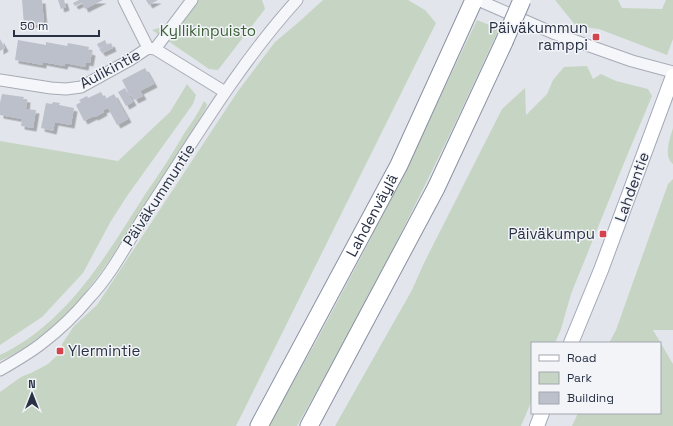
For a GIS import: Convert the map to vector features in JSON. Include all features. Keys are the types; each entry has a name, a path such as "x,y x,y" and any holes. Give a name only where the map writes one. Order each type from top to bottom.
{"highway":[{"name":"Lahdenväylä","path":"259,426 399,165 474,0"},
{"path":"309,426 436,188 522,0"}],"main road":[{"name":"Lahdentie","path":"571,342 601,270 673,76"},
{"path":"537,426 542,414"}],"street":[{"path":"124,0 152,48 225,92"},
{"path":"152,48 192,0"},
{"name":"Päiväkummuntie","path":"0,370 41,344 66,323 90,298 114,266 225,92 266,37 297,0"},
{"path":"478,0 560,35 627,59 673,72"},
{"name":"Aulikintie","path":"0,80 66,90 81,87 152,48"}],"green space":[{"name":"Kyllikinpuisto","path":"185,0 262,0 265,9 218,70 209,69 152,30 166,26"},
{"path":"323,0 408,0 425,10 436,23 236,426 0,426 0,392 21,377 48,364 62,351 62,344 74,326 97,305 238,91 275,42"},
{"path":"555,0 618,0 622,8 662,9 666,0 673,0 673,39 667,55 599,29 576,26"},
{"path":"477,20 499,29 438,159 387,261 297,426 268,426 366,247 418,145"},
{"path":"587,66 593,79 601,74 616,81 648,89 652,96 571,294 561,329 555,342 531,342 531,402 521,426 335,426 412,290 424,263 502,109 525,88 526,115 547,94 553,80 564,67"},
{"path":"187,84 196,95 193,104 127,196 111,221 83,273 42,317 0,345 0,141 118,161 170,112"},
{"path":"204,101 207,104 206,108 119,245 92,284 57,323 24,348 0,361 0,355 24,341 46,324 66,306 84,285 116,240 198,113"},
{"path":"673,128 673,164 668,157 668,152"},
{"path":"673,179 673,330 653,330 660,342 610,342 616,330 668,184"},
{"path":"661,344 673,364 673,426 572,426 578,414 661,414"}],"building":[{"path":"22,0 42,0 44,24 24,25"},
{"path":"58,0 64,0 66,7 61,9"},
{"path":"79,0 103,0 85,9 82,3 75,6 73,3"},
{"path":"146,0 158,0 149,5"},
{"path":"0,39 5,48 0,51"},
{"path":"18,40 46,45 46,42 67,46 68,43 89,47 88,51 92,52 90,63 86,62 85,67 65,63 64,66 43,62 43,65 15,60"},
{"path":"105,40 107,45 111,43 113,48 102,53 99,49 105,46 99,48 97,44"},
{"path":"145,68 154,84 140,91 143,96 135,100 132,95 130,96 122,80"},
{"path":"125,88 133,102 126,106 118,92"},
{"path":"101,92 105,99 114,94 128,119 117,125 108,108 103,110 104,112 95,117 94,116 84,121 76,105 81,102 79,100"},
{"path":"2,94 24,97 23,99 27,99 26,109 36,110 33,128 21,126 22,119 0,115"},
{"path":"53,102 60,103 59,105 74,108 71,125 55,122 53,131 41,128 46,103 52,104"}],"place":[{"name":"Päiväkummun ramppi","path":"596,37"},
{"name":"Päiväkumpu","path":"603,234"},
{"name":"Ylermintie","path":"60,351"}]}
